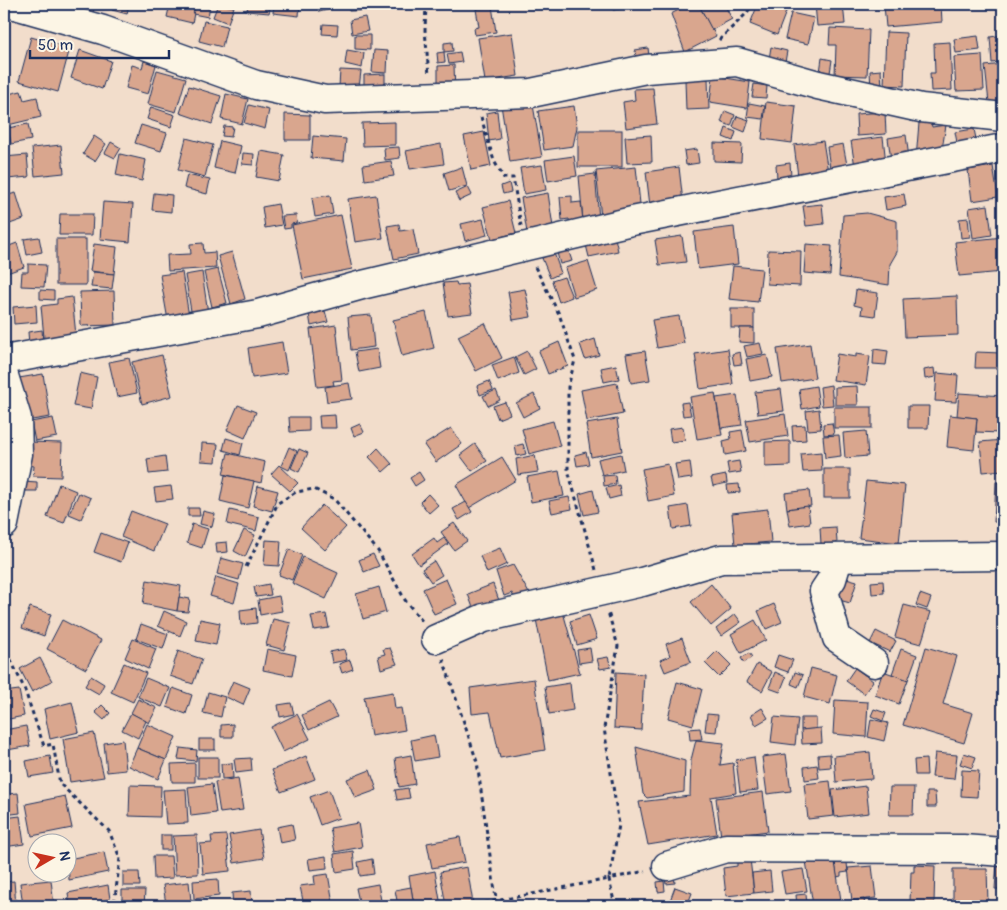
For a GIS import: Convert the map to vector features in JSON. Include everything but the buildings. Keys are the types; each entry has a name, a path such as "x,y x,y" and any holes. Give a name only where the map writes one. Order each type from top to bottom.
{"street":[{"path":"12,4 103,30 256,85 325,100 531,93 646,69 737,62 818,85 920,108 1003,116"},
{"path":"4,360 258,314 362,285 632,221 1003,148"},
{"path":"4,376 17,418 18,454 4,524"},
{"path":"436,639 484,618 642,582 721,558 838,559 1003,556"},
{"path":"838,559 832,578 824,591 837,638 874,663"},
{"path":"667,866 726,848 963,849 1003,852"}],"path":[{"path":"426,4 424,30 431,96"},
{"path":"714,45 747,13 752,4"},
{"path":"473,95 485,126 494,161 504,178 513,178 524,246 560,314 575,360 568,387 568,470 618,646 604,728 619,825 610,879 615,906"},
{"path":"246,567 278,503 296,492 314,489 334,499 378,551 405,600 436,639 477,762 497,906"},
{"path":"4,645 24,688 44,746 53,744 60,784 109,831 120,858 114,906"},
{"path":"469,906 667,866"}]}
